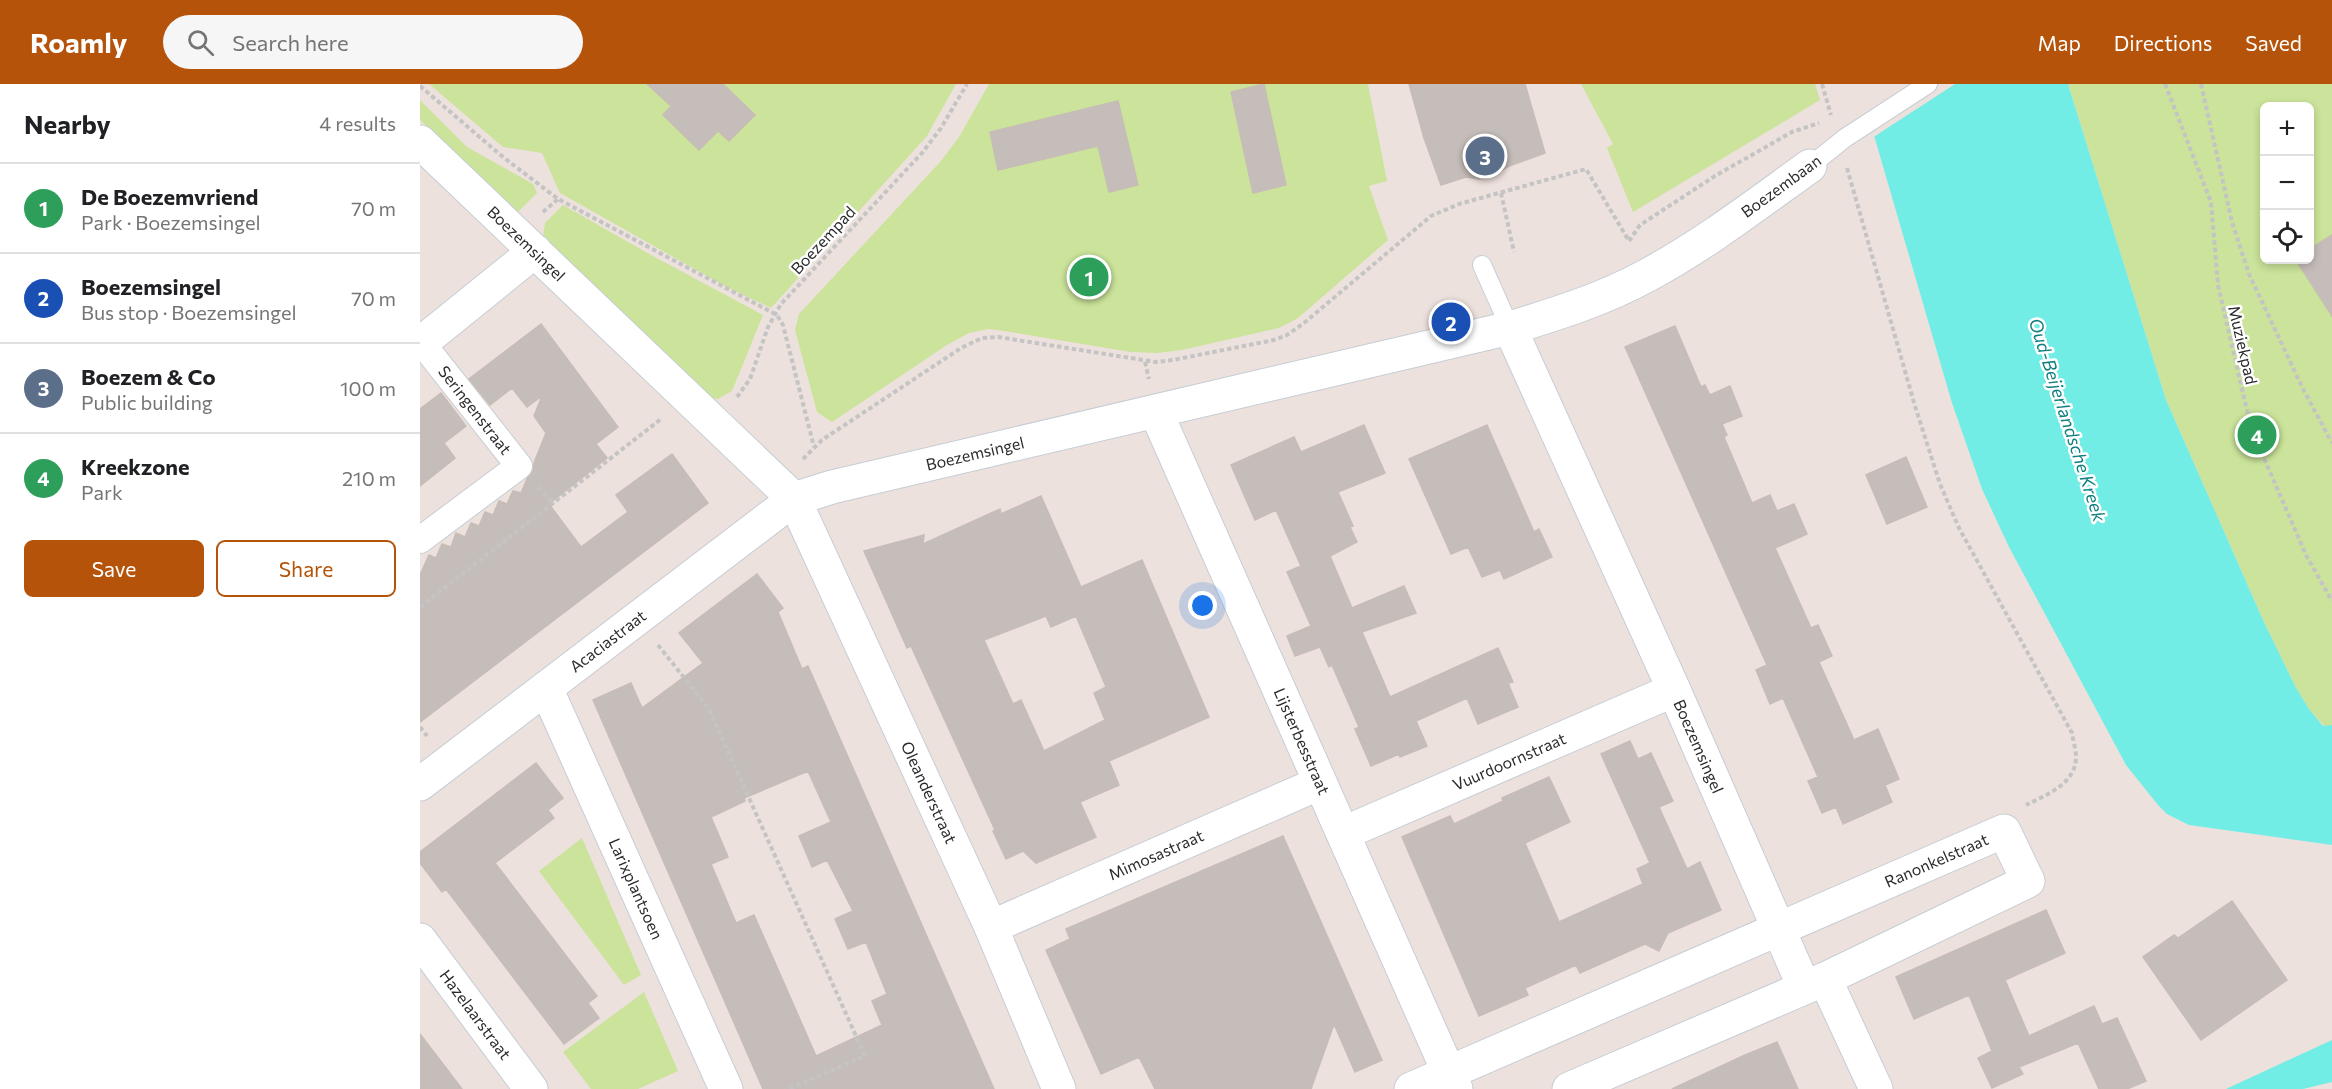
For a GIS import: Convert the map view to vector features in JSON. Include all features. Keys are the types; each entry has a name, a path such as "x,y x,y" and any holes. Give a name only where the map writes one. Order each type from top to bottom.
{"street":[{"name":"Boezemsingel","path":"420,142 794,499 832,487 1510,328 1674,690 1778,930"},
{"name":"Boezembaan","path":"1510,328 1564,311 1632,283 1683,253 1810,166"},
{"name":"Seringenstraat","path":"420,540 519,466 421,343 535,251"},
{"name":"Lijsterbesstraat","path":"1156,412 1452,1080"},
{"name":"Acaciastraat","path":"420,784 794,499"},
{"name":"Oleanderstraat","path":"794,499 992,927 1059,1089"},
{"name":"Larixplantsoen","path":"546,688 726,1089"},
{"name":"Vuurdoornstraat","path":"1344,834 1674,690"},
{"name":"Mimosastraat","path":"992,927 1320,783"},
{"name":"Ranonkelstraat","path":"1411,1089 1452,1080 1778,930 2004,831 2028,880 1814,983 1569,1089"},
{"path":"1778,930 1814,983 1876,1089"},
{"name":"Hazelaarstraat","path":"420,940 531,1089"}],"lane":[{"name":"Boezembaan","path":"1810,166 1856,130 1928,84"},
{"path":"1482,265 1510,328"}],"path":[{"name":"Boezempad","path":"715,423 750,380 775,313 792,291 926,148 941,128 967,84"},
{"path":"1822,84 1915,406 1940,484 1959,528 2072,733 2076,759 2071,775 2057,789 2019,809 2004,831"},
{"name":"Muziekpad","path":"2165,84 2211,202 2218,285 2251,428 2306,555 2332,601"},
{"name":"Muziekpad","path":"2201,84 2232,222 2248,274 2298,379 2332,443"},
{"path":"420,86 503,158 558,198 775,313 782,322 814,447"},
{"path":"1632,283 1627,257 1629,241 1633,232 1644,221 1715,176 1792,132 1832,117"},
{"path":"794,499 800,465 814,447 954,352 982,338 998,338 1156,362 1281,338 1304,324 1431,216 1449,207 1586,169 1629,241"},
{"path":"1501,193 1514,252"},
{"path":"420,607 688,397"},
{"path":"637,618 709,709 865,1056 789,1089"}],"green space":[{"path":"429,84 956,84 927,136 771,308 723,285 560,193 542,153 503,147"},
{"path":"989,84 1368,84 1387,181 1369,186 1388,240 1298,318 1279,328 1182,350 1157,353 1131,352 988,329 969,333 947,345 832,422 817,412 795,330 799,314 941,161 959,137"},
{"path":"1581,84 1815,84 1820,100 1633,212 1607,148 1613,144"},
{"path":"2068,84 2332,84 2332,235 2314,246 2314,102 2260,102 2260,264 2299,264 2332,316 2332,735 2309,709 2295,686 2263,620 2166,400"},
{"path":"420,100 467,147 533,184 537,193 518,212 420,120"},
{"path":"563,205 763,315 732,391 718,399 707,397 543,237 545,223"},
{"path":"582,838 641,975 624,985 539,871"},
{"path":"644,992 678,1071 638,1089 591,1089 563,1052"}],"water":[{"name":"Oud-Beijerlandsche Kreek","path":"1859,84 2068,84 2166,400 2263,620 2295,686 2323,726 2332,725 2332,845 2189,825 2167,814 2126,765 2009,547 1982,489 1952,403"},
{"path":"2332,1040 2332,1082 2303,1089 2226,1089"}],"pier":[{"path":"1856,84 1955,84 1872,138"}],"building":[{"path":"647,84 723,84 755,115 729,141 718,131 699,150 663,115 671,106"},
{"path":"1264,84 1286,185 1253,193 1231,92"},
{"path":"1409,84 1525,84 1545,153 1509,166 1488,178 1466,177 1441,185 1424,138"},
{"path":"1118,101 1138,185 1109,192 1098,146 998,170 990,132"},
{"path":"2332,235 2332,316 2299,264 2314,264 2314,246"},
{"path":"541,324 618,427 596,444 607,458 549,504 581,547 628,512 616,495 672,454 708,503 420,722 420,575 429,555 436,558 442,544 451,547 456,533 465,537 471,523 479,526 485,512 493,515 499,501 507,504 513,491 521,493 533,471 546,433 534,416 542,396 527,407 512,388 490,405 469,379"},
{"path":"1675,326 1701,387 1705,385 1710,395 1730,386 1742,416 1722,424 1727,435 1724,437 1752,503 1770,495 1777,511 1794,504 1807,534 1775,548 1811,628 1818,625 1832,656 1819,662 1854,740 1878,729 1899,779 1885,785 1892,802 1843,824 1836,807 1822,813 1808,781 1818,777 1783,698 1770,704 1756,670 1767,665 1625,347"},
{"path":"441,393 466,426 444,443 455,458 420,486 420,409"},
{"path":"1364,425 1385,473 1338,492 1353,526 1350,527 1357,542 1330,556 1352,608 1404,586 1416,613 1362,632 1390,697 1498,648 1513,682 1508,683 1518,707 1478,724 1467,698 1416,721 1427,746 1400,757 1399,754 1371,766 1355,729 1359,727 1332,665 1329,667 1320,647 1295,656 1287,636 1311,626 1287,572 1301,566 1276,510 1255,520 1231,465 1294,437 1301,452"},
{"path":"1487,425 1534,532 1539,529 1552,557 1504,579 1500,570 1482,577 1468,547 1451,554 1409,459"},
{"path":"1906,457 1927,507 1887,524 1866,475"},
{"path":"1041,496 1081,587 1142,560 1209,717 1109,761 1119,785 1080,802 1096,837 1036,863 1023,851 1006,859 911,646 907,648 864,551 924,535 923,544 1000,509 1001,514","holes":["1046,616 1051,627 1076,616 1106,687 1094,693 1105,720 1044,751 1021,700 1013,704 984,640"]},
{"path":"757,574 783,608 778,612 802,669 808,666 994,1089 763,1089 593,700 631,683 642,708 703,663 679,633","holes":["808,771 831,822 799,836 812,867 827,860 853,911 835,919 848,949 866,942 887,994 872,1001 882,1025 816,1056 754,915 736,923 711,864 728,857 711,817 745,801 744,798"]},
{"path":"1630,741 1638,759 1651,753 1673,801 1659,807 1687,869 1700,862 1721,910 1668,933 1659,951 1645,944 1580,973 1576,965 1525,988 1528,995 1479,1016 1402,837 1450,816 1454,824 1503,801 1502,798 1549,777 1570,822 1525,843 1559,922 1643,884 1637,869 1650,863 1601,754"},
{"path":"536,763 563,798 548,810 554,818 495,863 597,996 588,1003 599,1018 564,1044 446,889 442,892 420,863 420,852"},
{"path":"1283,836 1382,1060 1355,1072 1334,1024 1311,1089 1155,1089 1139,1057 1101,1074 1046,950 1070,939 1066,929"},
{"path":"2232,901 2287,980 2201,1040 2143,957 2174,935 2178,938"},
{"path":"2046,910 2065,953 2005,980 2029,1036 2094,1006 2102,1024 2117,1018 2146,1081 2127,1089 2099,1089 2078,1043 2019,1067 2023,1074 1992,1088 1978,1058 1992,1051 1969,995 1914,1019 1896,977"},
{"path":"420,1034 443,1064 462,1089 420,1089"},
{"path":"1777,1042 1798,1089 1672,1089 1745,1055"}],"place":[{"name":"Boezem & Co","path":"1485,156"},
{"name":"De Boezemvriend","path":"1089,277"},
{"name":"Boezemsingel","path":"1451,322"},
{"name":"Kreekzone","path":"2257,435"}]}
